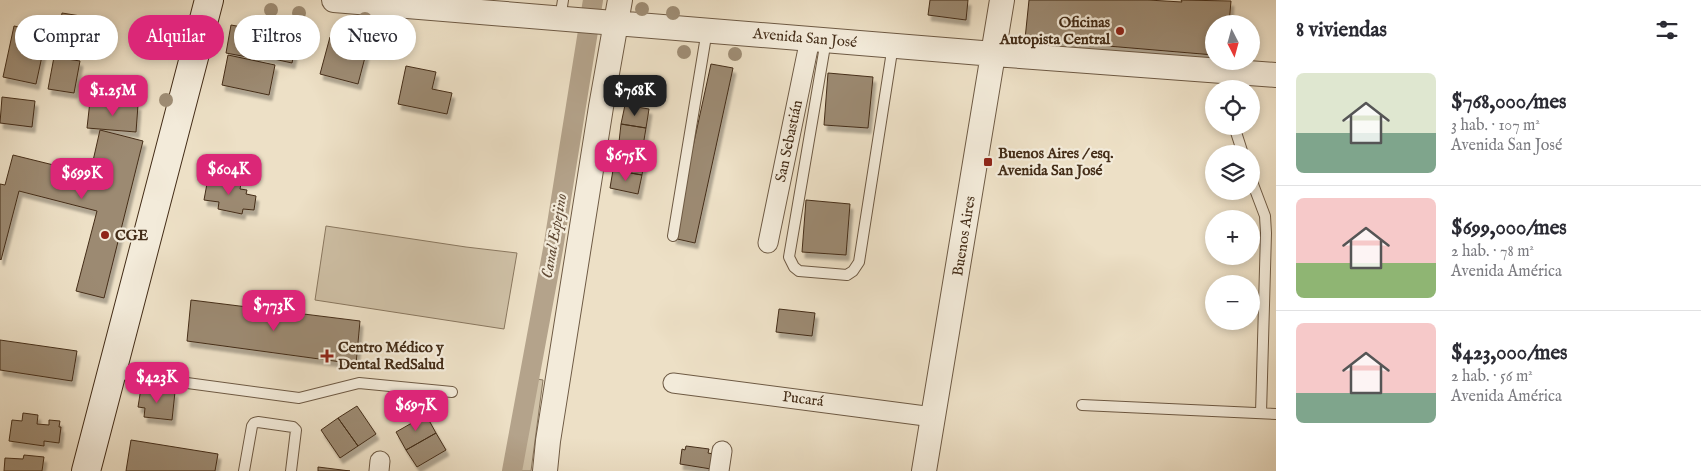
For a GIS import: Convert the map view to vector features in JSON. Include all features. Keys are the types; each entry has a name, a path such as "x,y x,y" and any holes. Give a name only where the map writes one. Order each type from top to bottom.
{"main road":[{"path":"86,471 209,0"}],"street":[{"name":"Avenida San José","path":"334,0 562,13 610,23 1276,75"},
{"path":"545,471 610,23 620,0"},
{"name":"Buenos Aires","path":"924,471 1002,0"},
{"name":"San Sebastián","path":"768,244 818,39"},
{"name":"Pucará","path":"673,383 934,417"},
{"path":"719,471 722,451"}],"lane":[{"path":"673,236 707,30"},
{"path":"818,39 789,257 794,267 799,271 847,276 853,271 858,262 893,46"},
{"path":"1259,200 1265,216 1266,233 1261,413"},
{"path":"112,373 298,398 359,383 452,392"},
{"path":"1082,405 1276,414"},
{"path":"244,471 252,426 258,422 293,427 296,430 291,471"}],"shaded area":[{"path":"326,226 517,253 504,329 315,300"},
{"path":"531,378 543,380 531,471 517,471"}],"building":[{"path":"930,0 968,0 966,20 928,15"},
{"name":"Oficinas Autopista Central","path":"1029,0 1231,1 1230,15 1205,15 1205,54 1025,39"},
{"path":"231,25 234,26 234,54 226,53"},
{"path":"15,26 15,60 41,60 36,84 3,77"},
{"path":"330,37 330,60 364,60 358,84 320,74"},
{"path":"228,55 234,56 234,60 252,60 275,65 269,95 222,85"},
{"path":"53,60 80,61 74,93 48,89"},
{"path":"278,60 293,60 292,63"},
{"path":"711,64 733,68 695,243 673,238"},
{"path":"406,66 436,72 432,89 452,93 447,114 398,104"},
{"path":"828,73 873,77 868,128 824,125"},
{"path":"2,97 35,101 32,127 0,123"},
{"path":"90,101 138,105 136,132 87,128"},
{"path":"625,105 649,109 646,128 621,124"},
{"path":"621,124 646,128 643,146 619,142"},
{"name":"CGE","path":"100,130 143,141 104,298 76,291 97,211 19,191 0,259 0,184 5,185 13,155 90,174"},
{"path":"617,152 645,157 642,175 613,170"},
{"path":"613,170 642,175 638,194 610,188"},
{"path":"208,178 241,184 240,189 247,190 246,194 256,196 254,210 243,209 242,214 218,209 219,202 204,200"},
{"path":"806,200 850,204 846,255 802,252"},
{"path":"191,300 360,321 356,364 187,341"},
{"path":"779,309 815,313 812,336 776,332"},
{"path":"0,340 77,351 72,381 0,370"},
{"path":"141,388 175,392 172,420 144,417 145,408 138,407"},
{"path":"357,406 376,434 358,446 338,418"},
{"path":"23,413 38,415 37,424 49,425 49,420 60,421 59,443 44,441 44,446 9,441 12,420 22,421"},
{"path":"426,415 436,433 406,450 396,432"},
{"path":"338,418 358,446 340,458 321,430"},
{"path":"436,433 446,450 417,467 406,450"},
{"path":"131,440 218,454 215,471 126,471"},
{"path":"686,446 709,449 708,453 713,454 711,469 680,464 682,449 685,450"},
{"path":"24,455 44,457 42,471 4,471 5,458 23,459"},
{"path":"318,467 350,471 318,471"}],"waterway":[{"name":"Canal Espejino","path":"512,471 553,249 593,0"}],"place":[{"name":"Oficinas Autopista Central","path":"1120,31"},
{"name":"Buenos Aires / esq. Avenida San José","path":"988,162"},
{"name":"CGE","path":"105,235"},
{"name":"Centro Médico y Dental RedSalud","path":"327,356"}]}
